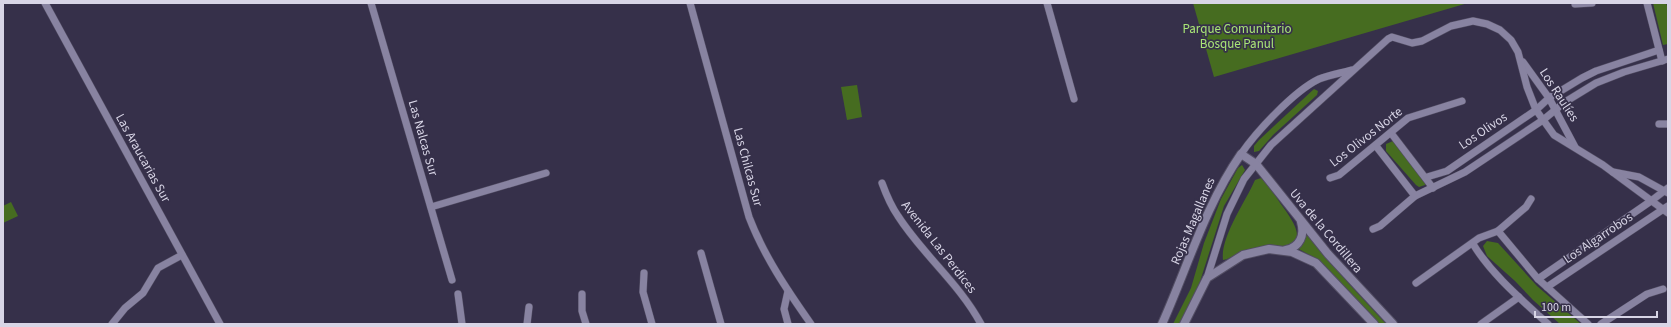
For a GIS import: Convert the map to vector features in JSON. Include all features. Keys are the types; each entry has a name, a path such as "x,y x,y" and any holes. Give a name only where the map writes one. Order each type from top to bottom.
{"street":[{"name":"Las Araucarias Sur","path":"45,3 220,324"},
{"name":"Las Nalcas Sur","path":"371,3 452,280"},
{"name":"Las Chilcas Sur","path":"690,3 749,217 765,254 811,324"},
{"path":"1048,3 1074,99"},
{"path":"1575,4 1592,3"},
{"path":"1647,3 1659,50 1665,60"},
{"name":"Los Raulíes","path":"1398,38 1412,43 1422,41 1458,24 1480,22 1494,26 1506,34 1515,45 1520,58 1527,87 1536,110 1554,136 1566,144 1575,147 1651,202 1666,209"},
{"name":"Rojas Magallanes","path":"1184,324 1207,278 1227,214 1244,179 1271,145 1388,39 1392,37 1398,38"},
{"name":"Los Olivos","path":"1427,177 1447,171 1536,110 1550,98 1596,71 1659,50"},
{"name":"Los Raulíes","path":"1520,58 1550,98 1575,147"},
{"name":"Los Olivos","path":"1372,229 1380,226 1414,196 1466,172 1596,83 1624,72 1665,60"},
{"name":"Rojas Magallanes","path":"1162,324 1206,214 1224,180 1241,154 1265,125 1306,88 1320,79 1354,70"},
{"name":"Los Olivos Norte","path":"1330,178 1339,174 1376,146 1408,118 1415,114 1462,100"},
{"path":"1659,124 1668,124"},
{"path":"1391,133 1427,177 1433,188"},
{"path":"1376,146 1414,196"},
{"name":"Uva de la Cordillera","path":"1241,154 1256,164 1301,221 1363,293 1393,324"},
{"name":"Los Raulíes","path":"1610,172 1639,177 1667,191"},
{"path":"431,207 546,173"},
{"name":"Avenida Las Perdices","path":"882,183 898,216 917,241 957,286 981,324"},
{"name":"Los Algarrobos","path":"1538,279 1667,191"},
{"path":"1416,283 1473,244 1479,238 1498,231 1526,207 1531,199"},
{"name":"Los Algarrobos","path":"1548,287 1666,209"},
{"path":"1286,250 1292,249 1300,242 1303,232 1301,221"},
{"path":"1498,231 1538,279 1588,324"},
{"path":"1473,244 1481,257 1519,297 1548,324"},
{"name":"Uva de la Cordillera","path":"1207,278 1235,259 1251,252 1269,249 1286,250 1304,256 1316,263 1374,324"},
{"path":"701,253 721,324"},
{"path":"112,324 125,308 143,293 158,268 182,255"},
{"path":"644,273 643,292 652,324"},
{"path":"1601,324 1647,294 1663,289"},
{"path":"788,291 784,310 788,324"},
{"path":"458,294 462,324"},
{"path":"582,294 582,311 586,324"},
{"path":"1481,324 1519,297"},
{"path":"527,324 529,307"}],"green space":[{"name":"Parque Comunitario Bosque Panul","path":"1193,3 1468,3 1214,77"},
{"path":"1653,3 1666,3 1668,9 1668,44 1663,45"},
{"path":"857,85 862,117 847,120 841,87"},
{"path":"1314,89 1318,91 1317,95 1273,135 1259,151 1254,152 1254,146 1259,140"},
{"path":"1393,141 1426,184 1425,185 1419,187 1416,185 1386,151 1386,144"},
{"path":"1242,165 1245,170 1224,206 1197,291 1181,324 1173,324 1191,288 1204,243 1221,199 1238,168"},
{"path":"1261,178 1270,188 1293,222 1297,233 1296,240 1283,247 1246,251 1223,260 1225,241 1234,219 1255,180"},
{"path":"11,202 18,216 3,223 3,206"},
{"path":"1307,235 1386,324 1377,324 1327,268 1315,258 1297,248"},
{"path":"1487,241 1498,243 1537,286 1581,324 1560,324 1487,256 1483,246"}]}
